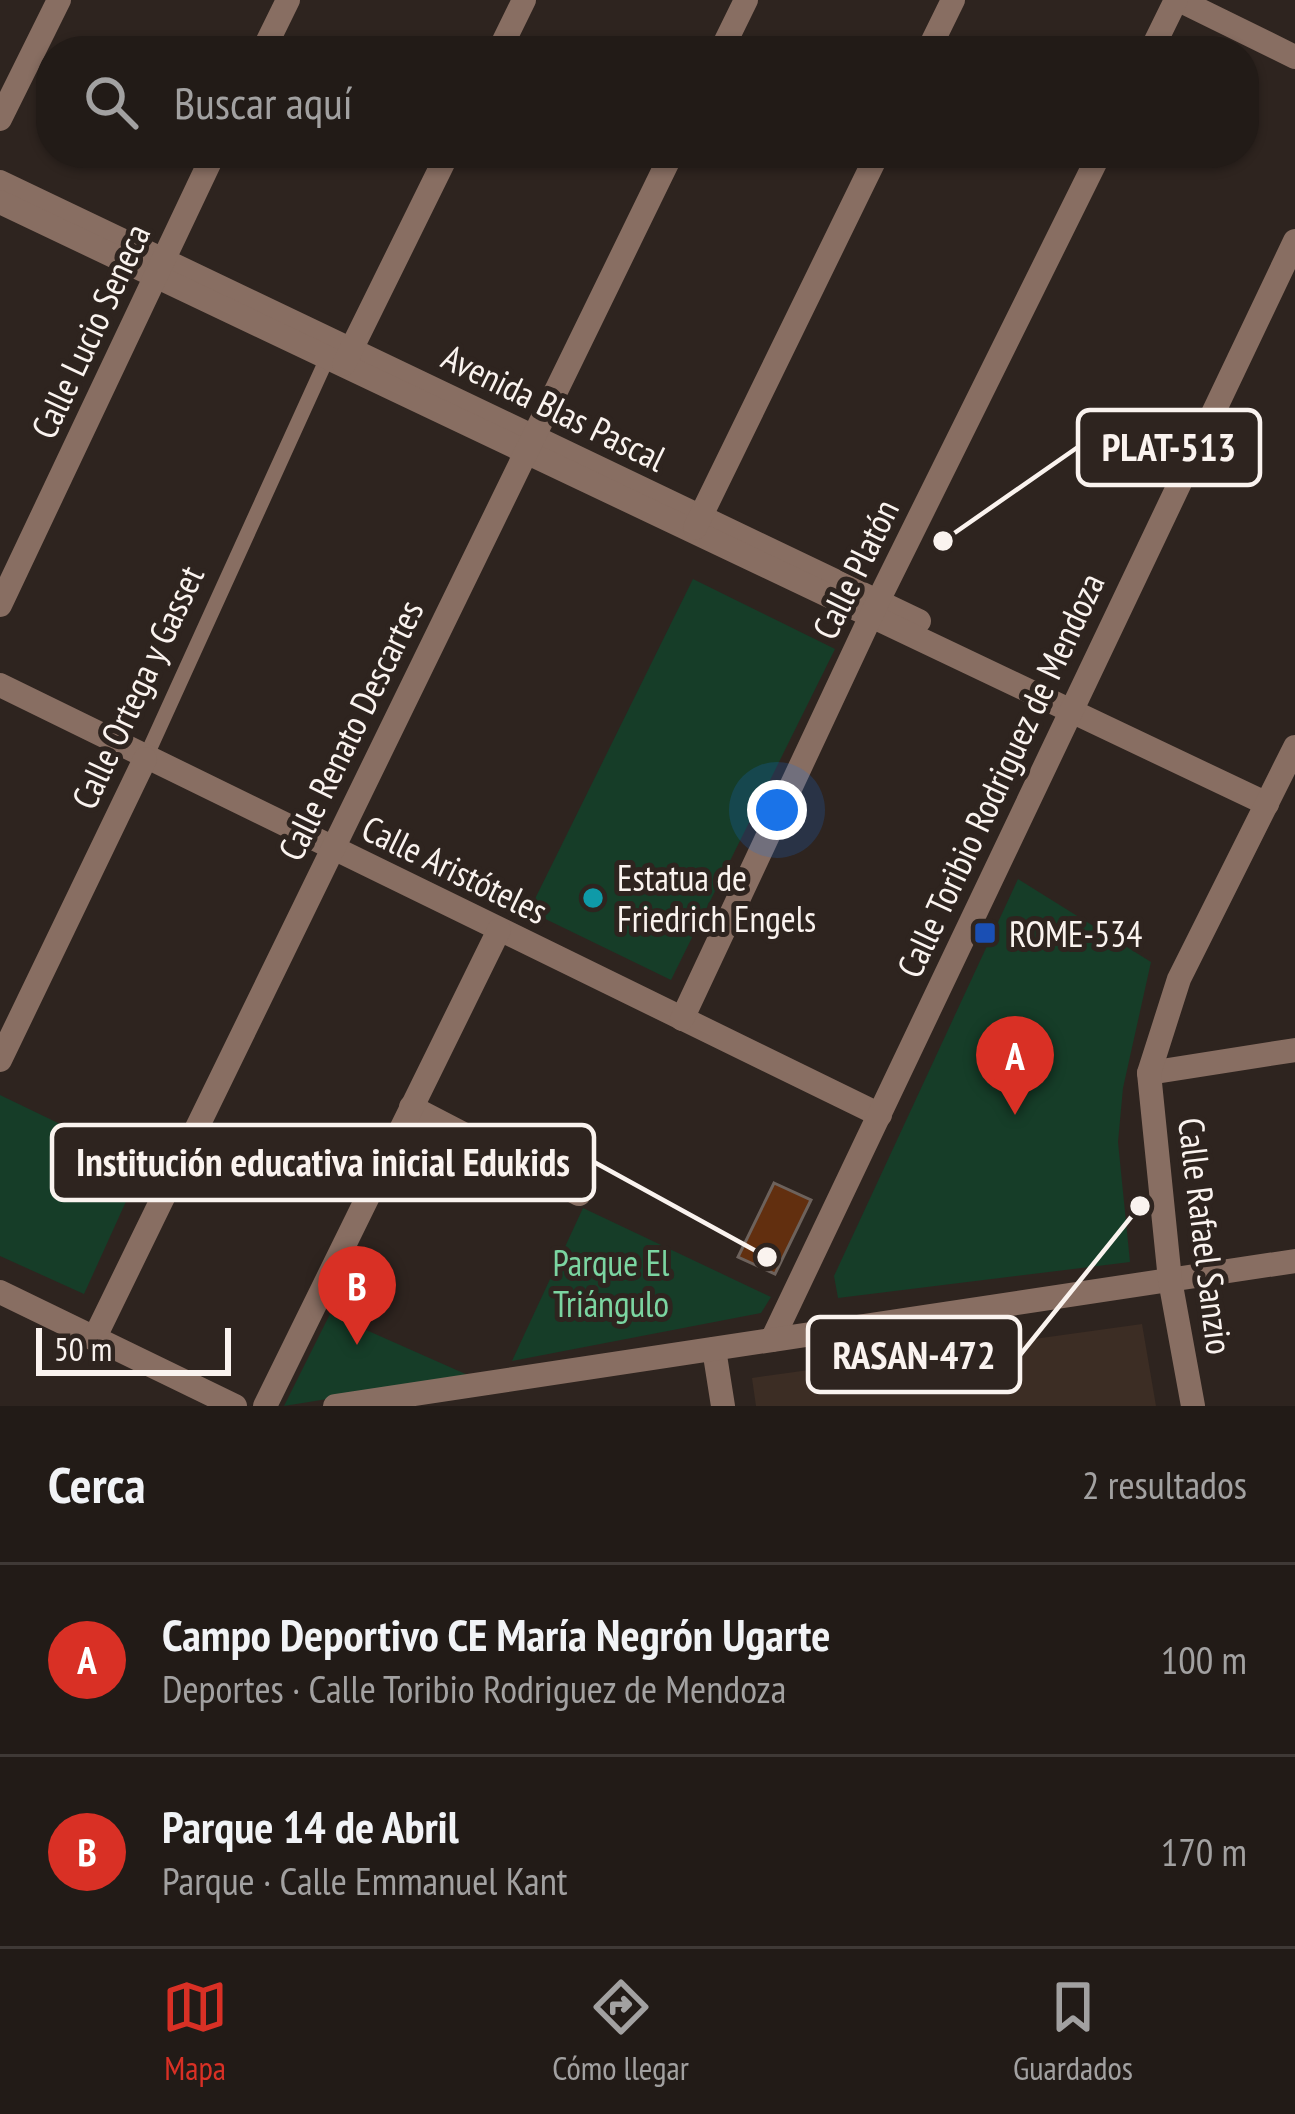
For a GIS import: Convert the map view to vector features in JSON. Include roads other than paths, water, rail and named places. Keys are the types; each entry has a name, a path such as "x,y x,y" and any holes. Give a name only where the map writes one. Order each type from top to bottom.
{"street":[{"path":"40,36 58,0"},
{"path":"270,36 288,0"},
{"path":"506,36 524,0"},
{"path":"935,36 953,0"},
{"path":"1159,36 1178,0 1253,36"},
{"path":"728,36 741,2"},
{"path":"1259,39 1295,56"},
{"path":"0,119 36,45"},
{"name":"Calle Lucio Seneca","path":"0,605 207,168"},
{"name":"Calle Ortega y Gasset","path":"339,354 440,168"},
{"name":"Calle Renato Descartes","path":"94,1339 665,168"},
{"path":"697,524 871,168"},
{"name":"Calle Platón","path":"682,1019 874,609 1093,168"},
{"name":"Avenida Blas Pascal","path":"0,182 159,268 874,609 1069,710 1267,804"},
{"name":"Avenida Blas Pascal","path":"0,202 159,268"},
{"name":"Calle Toribio Rodriguez de Mendoza","path":"772,1340 1295,241"},
{"name":"Calle Aristóteles","path":"0,685 880,1115"},
{"name":"Calle Rafael Sanzio","path":"1192,1406 1170,1280 1149,1073 1179,980 1295,747"},
{"name":"Calle Ortega y Gasset","path":"0,1060 145,759"},
{"path":"265,1406 499,930"},
{"path":"1149,1073 1295,1050"},
{"path":"411,1107 579,1194"},
{"path":"335,1406 1295,1261"},
{"path":"0,1292 236,1406"},
{"path":"714,1349 723,1406"}],"lane":[{"name":"Calle Ortega y Gasset","path":"145,759 339,354"}],"place":[{"name":"PLAT-513","path":"943,541"},
{"name":"Estatua de Friedrich Engels","path":"593,898"},
{"name":"ROME-534","path":"985,933"},
{"name":"Campo Deportivo CE María Negrón Ugarte","path":"1015,1115"},
{"name":"RASAN-472","path":"1140,1206"},
{"name":"Institución educativa inicial Edukids","path":"767,1257"},
{"name":"Parque 14 de Abril","path":"357,1345"}],"park label":[{"name":"Parque El Triángulo","path":"611,1282"}]}
